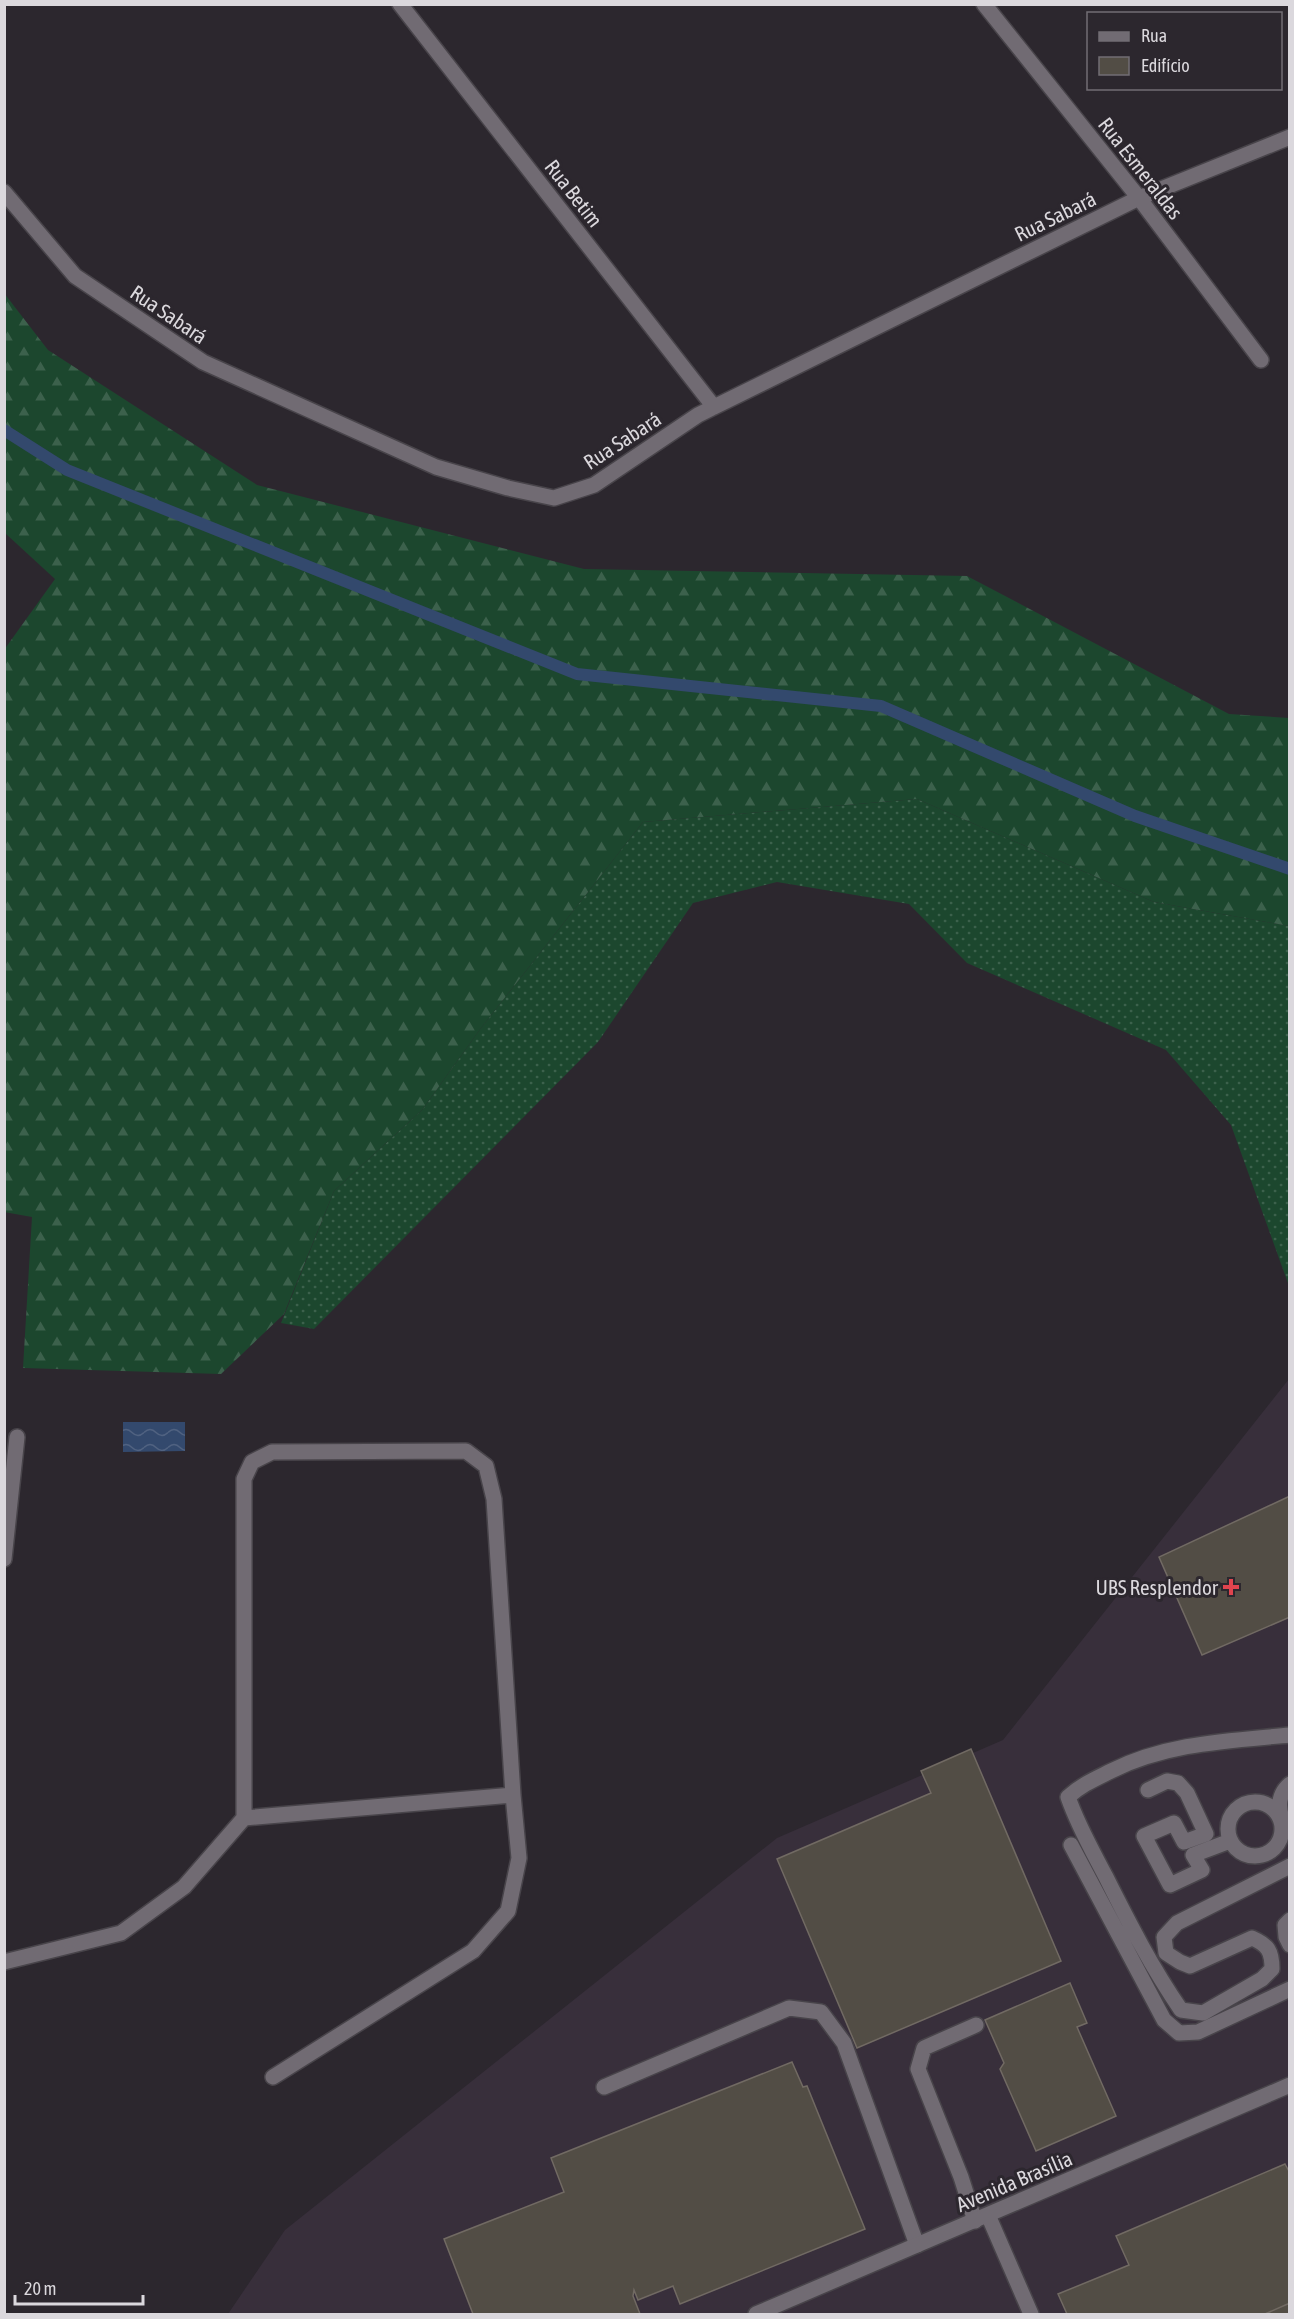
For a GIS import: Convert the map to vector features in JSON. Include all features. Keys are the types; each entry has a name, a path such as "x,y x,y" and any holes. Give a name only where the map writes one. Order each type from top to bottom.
{"street":[{"name":"Rua Betim","path":"400,4 714,407"},
{"name":"Rua Esmeraldas","path":"984,4 1139,198 1261,360"},
{"name":"Rua Sabará","path":"4,192 75,276 204,362 446,470 508,488 554,498 594,485 698,415 1139,198 1290,137"},
{"path":"4,1558 17,1437"},
{"path":"4,1962 121,1933 184,1887 244,1818 244,1479 252,1462 272,1452 466,1452 486,1466 494,1499 519,1858 508,1911 473,1951 273,2077"},
{"path":"1290,1735 1194,1744 1154,1752 1081,1786 1068,1797 1077,1823 1123,1913 1181,2010 1203,2013 1254,1984 1272,1969 1272,1955 1265,1944 1251,1938 1190,1966 1166,1953 1164,1937 1177,1923 1290,1866"},
{"path":"1148,1790 1167,1781 1178,1783 1187,1793 1206,1834 1184,1842 1174,1823 1144,1836 1170,1885 1202,1870 1193,1855 1230,1841"},
{"path":"1285,1823 1272,1806 1258,1801 1244,1804 1232,1813 1227,1827 1230,1841 1238,1852 1252,1857 1266,1855 1278,1845 1283,1832 1285,1823 1278,1803 1284,1789 1290,1784"},
{"path":"244,1818 513,1795"},
{"path":"1071,1845 1164,2020 1179,2033 1198,2032 1290,1989"},
{"path":"1290,1920 1285,1926 1290,1945"},
{"path":"604,2087 789,2008 821,2012 844,2043 917,2245"},
{"path":"976,2025 924,2048 918,2069 961,2177 1031,2314"},
{"name":"Avenida Brasília","path":"756,2314 1290,2085"}],"shaded area":[{"path":"1289,1379 1289,2314 228,2314 285,2230 777,1838 1003,1740"}],"green space":[{"path":"4,293 48,350 257,485 584,569 967,576 1229,714 1289,718 1289,926 1154,902 917,799 643,822 481,1028 422,1110 334,1191 284,1314 221,1374 23,1368 32,1217 4,1212 4,650 55,579 5,533"},
{"path":"917,799 1154,902 1289,926 1289,1286 1231,1125 1166,1050 967,963 909,904 777,882 693,903 598,1042 314,1329 281,1323 334,1191 422,1110 481,1028 643,822"}],"water":[{"path":"123,1422 185,1422 185,1451 123,1452"}],"building":[{"name":"UBS Resplendor","path":"1290,1496 1290,1617 1202,1655 1159,1557"},
{"path":"971,1749 1061,1961 857,2048 777,1859 931,1793 921,1771"},
{"path":"1070,1983 1087,2023 1077,2027 1116,2116 1036,2151 1000,2069 1004,2063 985,2020"},
{"path":"792,2062 803,2087 807,2086 865,2229 680,2304 673,2286 638,2300 634,2290 633,2296 640,2314 473,2314 444,2239 564,2192 551,2158"},
{"path":"1285,2164 1290,2173 1290,2303 1265,2314 1067,2314 1058,2294 1129,2265 1116,2236"},
{"path":"1290,2303 1290,2314 1265,2314"}],"waterway":[{"path":"4,430 67,470 577,674 881,706 1135,816 1290,869"}],"place":[{"name":"UBS Resplendor","path":"1231,1587"}]}
